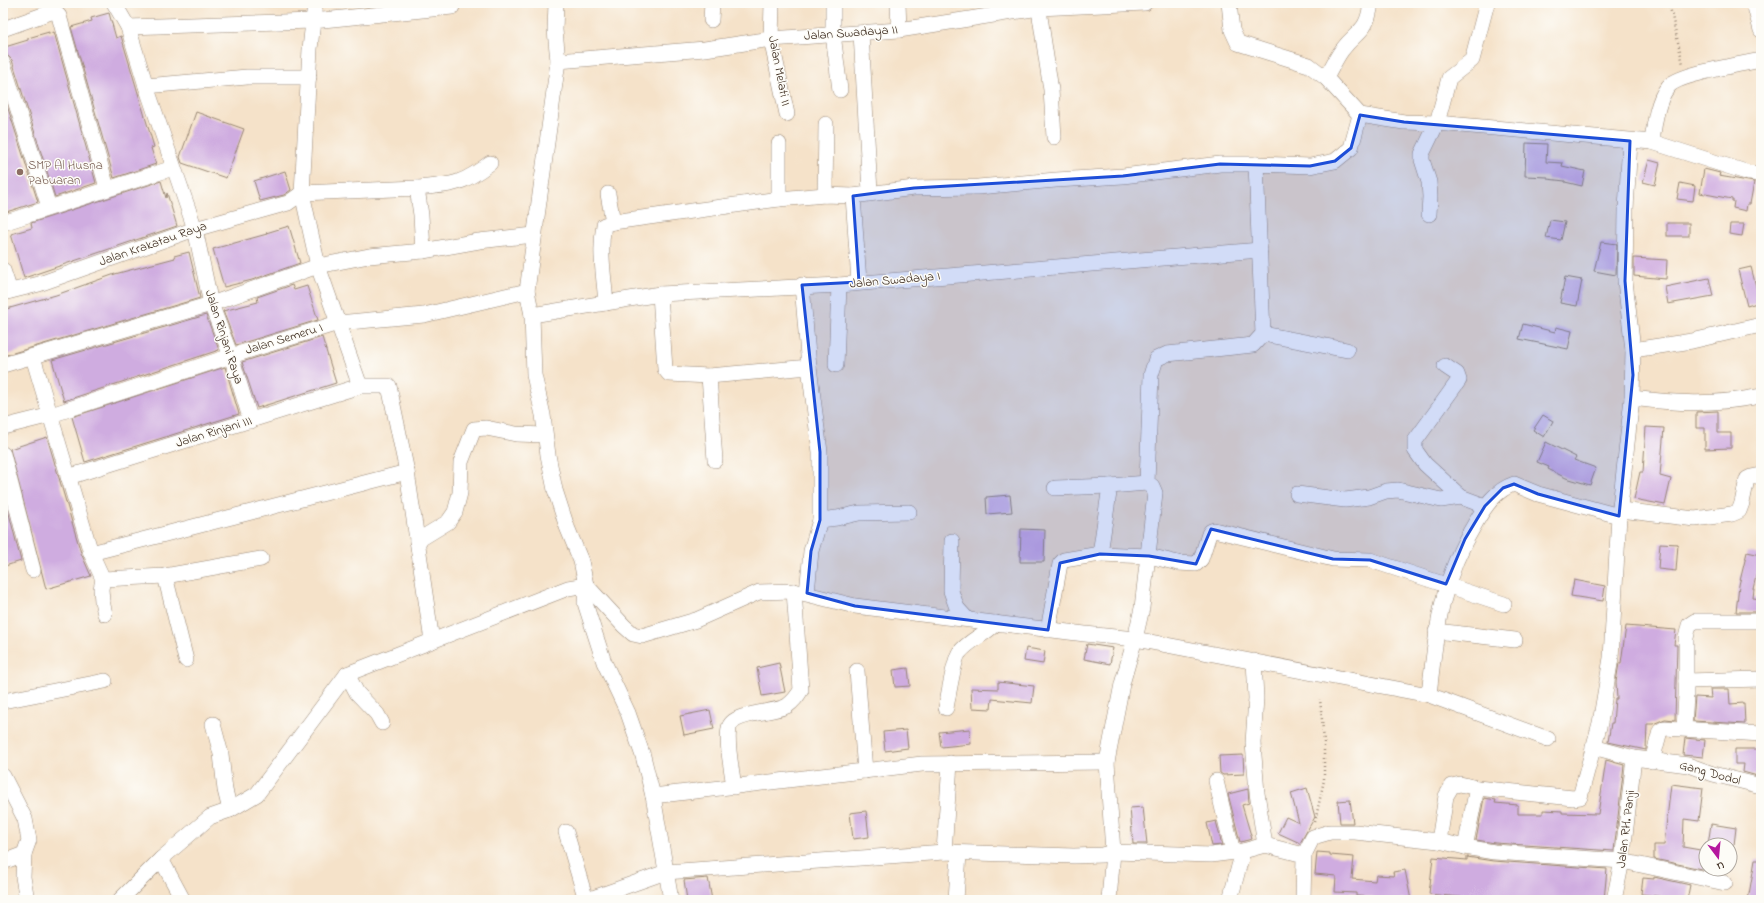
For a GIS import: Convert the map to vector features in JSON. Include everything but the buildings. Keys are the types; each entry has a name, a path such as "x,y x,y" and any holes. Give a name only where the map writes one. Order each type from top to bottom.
{"street":[{"path":"316,3 313,21 302,193 318,266 360,386"},
{"path":"556,3 555,30 558,61 527,291 532,315 534,375 543,415 555,490 567,527 581,561 586,585 585,603 604,662 628,713 653,796 671,900"},
{"path":"711,20 712,3"},
{"name":"Jalan Melati II","path":"772,3 771,39 787,114"},
{"path":"833,3 833,34 840,90"},
{"path":"898,3 899,30"},
{"name":"Jalan Swadaya II","path":"558,61 705,49 771,39 899,30 1038,6 1145,3"},
{"path":"1229,3 1232,30 1238,43 1309,65 1326,78 1360,115 1404,122 1437,123 1652,142 1749,173 1761,174"},
{"path":"1326,78 1342,50 1361,32 1367,22 1371,3"},
{"path":"1429,214 1429,182 1422,160 1422,154 1437,123 1449,78 1472,60 1487,3"},
{"path":"1754,3 1761,30"},
{"name":"Jalan Rinjani Raya","path":"119,6 128,27 173,168 195,229 211,304 231,356 250,421"},
{"path":"1038,6 1051,90 1054,137"},
{"path":"128,27 313,21 452,7"},
{"path":"3,28 54,11 59,16 107,188"},
{"path":"861,33 870,192"},
{"path":"1652,142 1655,119 1668,86 1673,82 1686,76 1761,60"},
{"path":"3,63 49,207"},
{"path":"146,86 247,77 309,77"},
{"path":"606,303 601,250 602,235 604,225 613,222 779,199 825,195 853,196 870,192 1123,176 1220,164 1310,166 1335,161 1351,148 1360,115"},
{"path":"825,195 826,124"},
{"path":"1439,841 1446,796 1452,786 1460,784 1477,788 1573,798 1580,797 1600,723 1611,658 1620,513 1632,398 1632,350 1625,281 1626,209 1630,141"},
{"path":"779,144 779,199"},
{"path":"302,193 453,185 473,176 490,163"},
{"path":"1147,483 1151,376 1156,359 1167,354 1253,345 1263,334 1256,164"},
{"path":"3,223 107,188 173,168"},
{"path":"417,188 421,215 423,251"},
{"name":"Jalan Krakatau Raya","path":"6,292 39,284 195,229 288,203 302,193"},
{"path":"608,194 613,222"},
{"path":"853,196 859,282"},
{"path":"3,365 211,304 318,266 369,256 423,251 480,241 534,235"},
{"name":"Jalan Swadaya I","path":"532,315 660,294 802,285 839,285 859,282 1260,250"},
{"path":"3,270 6,292"},
{"path":"734,787 728,737 729,726 736,719 786,707 796,699 801,690 801,592 820,520 820,452 809,367 802,285"},
{"path":"836,365 839,285"},
{"name":"Jalan Semeru I","path":"3,427 51,415 338,322 424,315 527,291"},
{"path":"660,294 665,369 669,374 709,376 809,367"},
{"path":"1632,350 1692,341 1761,325"},
{"path":"1263,334 1347,350"},
{"path":"34,357 91,553 103,579 100,589 105,614"},
{"path":"1445,366 1457,374 1459,380 1415,440 1415,450 1425,464 1461,497 1486,506"},
{"path":"709,376 716,460"},
{"name":"Jalan Rinjani III","path":"68,477 360,386 389,386 407,472"},
{"path":"1632,398 1674,403 1705,403 1761,396"},
{"path":"417,541 448,522 455,512 460,494 461,462 474,430 486,428 516,434 545,435"},
{"path":"3,454 33,570"},
{"path":"91,553 407,472 432,641"},
{"path":"1429,695 1436,631 1446,584 1465,539 1486,506 1503,488 1514,484 1538,494 1620,513 1695,519 1732,514 1739,511 1747,479 1761,475"},
{"path":"1055,488 1147,483 1152,486 1155,493 1142,608 1122,684 1107,762 1113,852 1110,900"},
{"path":"1100,554 1110,486"},
{"path":"1296,494 1345,500 1369,497 1386,491 1398,490 1441,500 1461,497"},
{"path":"820,520 859,513 909,512"},
{"path":"1048,630 1060,564 1068,559 1100,554 1149,556 1178,563 1196,564 1201,559 1209,534 1214,530 1333,559 1370,560 1504,604"},
{"path":"952,541 951,591 957,608 967,619"},
{"path":"103,579 165,576 260,559"},
{"path":"165,576 186,660"},
{"path":"586,585 624,626 633,634 642,636 696,620 759,592 801,592 855,606 1048,630 1135,639 1429,695 1548,739"},
{"path":"120,900 161,859 210,817 230,810 257,794 347,674 568,588 586,585"},
{"path":"1684,728 1686,638 1689,625 1695,621 1761,621"},
{"path":"946,708 957,654 972,640 991,629 996,623"},
{"path":"1436,631 1515,640"},
{"path":"1254,661 1256,698 1253,743 1257,793 1265,845"},
{"path":"857,671 865,771"},
{"path":"347,674 357,693 377,714 382,724"},
{"path":"1686,682 1761,679"},
{"path":"3,701 106,681"},
{"path":"213,724 221,754 225,790 230,810"},
{"path":"1652,761 1660,731 1665,728 1761,734"},
{"name":"Gang Dodol","path":"1593,747 1634,758 1688,766 1761,786"},
{"name":"Jalan RH. Panji","path":"1614,900 1622,861 1634,758"},
{"path":"653,796 865,771 950,763 1107,762"},
{"path":"944,852 950,763"},
{"path":"3,776 26,819 29,840 24,854 23,877 27,900"},
{"path":"1216,781 1238,852 1230,900"},
{"path":"1465,847 1477,788"},
{"path":"566,832 586,900 666,872 944,852 1074,856 1102,855 1113,852 1211,855 1238,852 1265,845 1304,856"},
{"path":"1303,900 1304,856 1313,837 1330,832 1355,832 1439,841 1494,852 1622,861 1725,883"},
{"path":"956,900 959,852"},
{"path":"3,862 24,854"},
{"path":"161,859 183,900"}],"path":[{"path":"1669,3 1686,76"},
{"path":"1313,837 1324,780 1324,741 1320,699"}],"highlighted area":[{"path":"1360,115 1404,122 1630,141 1625,281 1633,375 1619,516 1538,494 1514,484 1503,488 1485,506 1465,539 1446,584 1370,560 1333,559 1211,529 1196,564 1149,556 1100,554 1060,563 1048,630 855,606 807,593 811,551 820,520 820,452 802,285 859,282 853,196 914,188 1123,176 1220,164 1310,166 1335,161 1351,148"}],"place":[{"name":"SMP Al Husna Pabuaran","path":"20,172"}]}
